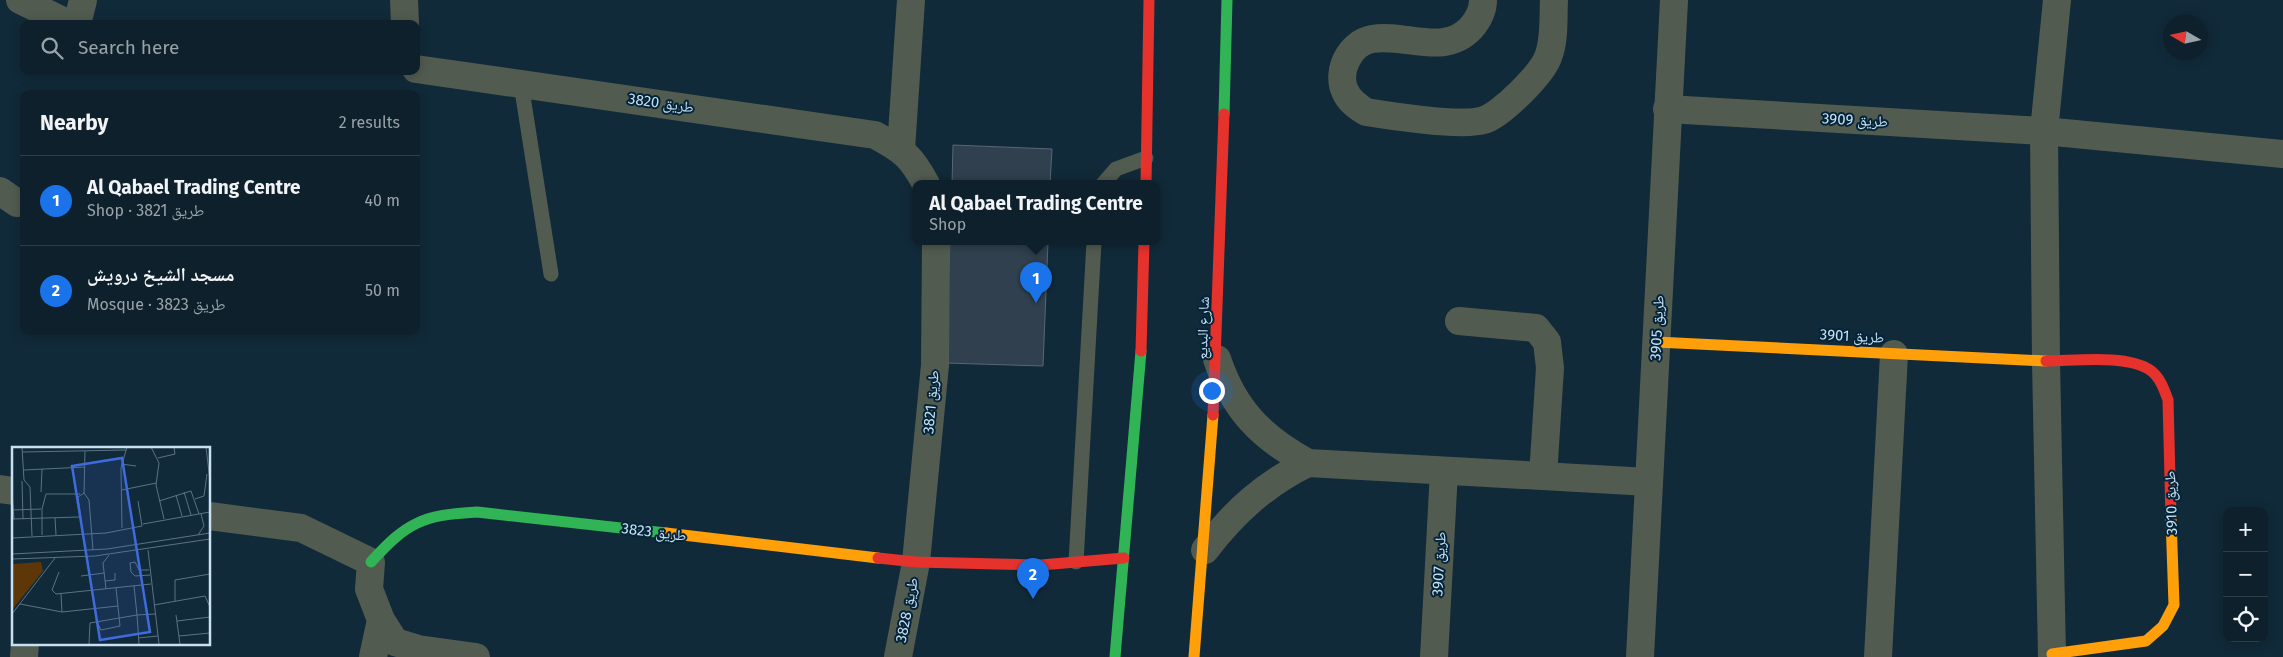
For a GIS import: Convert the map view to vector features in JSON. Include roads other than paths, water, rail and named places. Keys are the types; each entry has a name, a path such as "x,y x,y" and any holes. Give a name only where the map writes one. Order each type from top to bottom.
{"street":[{"path":"20,0 61,20"},
{"path":"78,20 84,0"},
{"path":"404,0 405,20"},
{"path":"911,0 901,149 916,164 924,180"},
{"path":"1146,180 1149,0"},
{"name":"شارع البديع","path":"1194,657 1206,550 1217,359 1227,0"},
{"path":"1483,0 1477,21 1465,34 1450,42 1433,43 1386,38 1370,40 1356,47 1346,59 1342,74 1344,90 1353,104 1366,112 1460,122 1484,120 1495,115 1535,76 1548,57 1551,45 1554,0"},
{"name":"طريق 3905","path":"1640,657 1674,0"},
{"path":"2044,131 2057,0"},
{"name":"طريق 3820","path":"420,70 840,128 875,135 901,149"},
{"name":"طريق 3909","path":"1667,109 2044,131 2283,154"},
{"name":"طريق 3910","path":"2044,131 2046,361 2052,656 2146,641 2159,633 2169,620 2174,605 2168,400 2162,384 2151,371 2136,363 2119,361 2046,361"},
{"name":"طريق 3821","path":"916,562 935,365 936,245"},
{"path":"1115,657 1140,378 1144,245"},
{"path":"1460,321 1536,328 1547,342 1550,368 1543,476"},
{"name":"طريق 3901","path":"1656,342 2046,361"},
{"path":"1878,657 1894,354"},
{"path":"1217,359 1224,381 1250,421 1267,438 1308,463 1649,482"},
{"path":"1206,550 1240,508 1284,475 1308,463"},
{"name":"طريق 3907","path":"1434,657 1444,471"},
{"name":"طريق 3823","path":"371,562 388,543 410,524 439,513 477,512 916,562 1011,565 1124,558"},
{"path":"210,516 301,528 371,562 369,589 381,620 395,642 418,649 476,657"},
{"name":"طريق 3828","path":"898,657 916,562"},
{"path":"373,657 381,620"},
{"path":"24,657 26,644"}],"lane":[{"path":"521,84 551,274"},
{"path":"1106,180 1116,169 1146,158"},
{"path":"1076,562 1094,245"}],"place":[{"name":"Al Qabael Trading Centre","path":"1036,303"},
{"name":"مسجد الشيخ درويش","path":"1033,599"}]}
